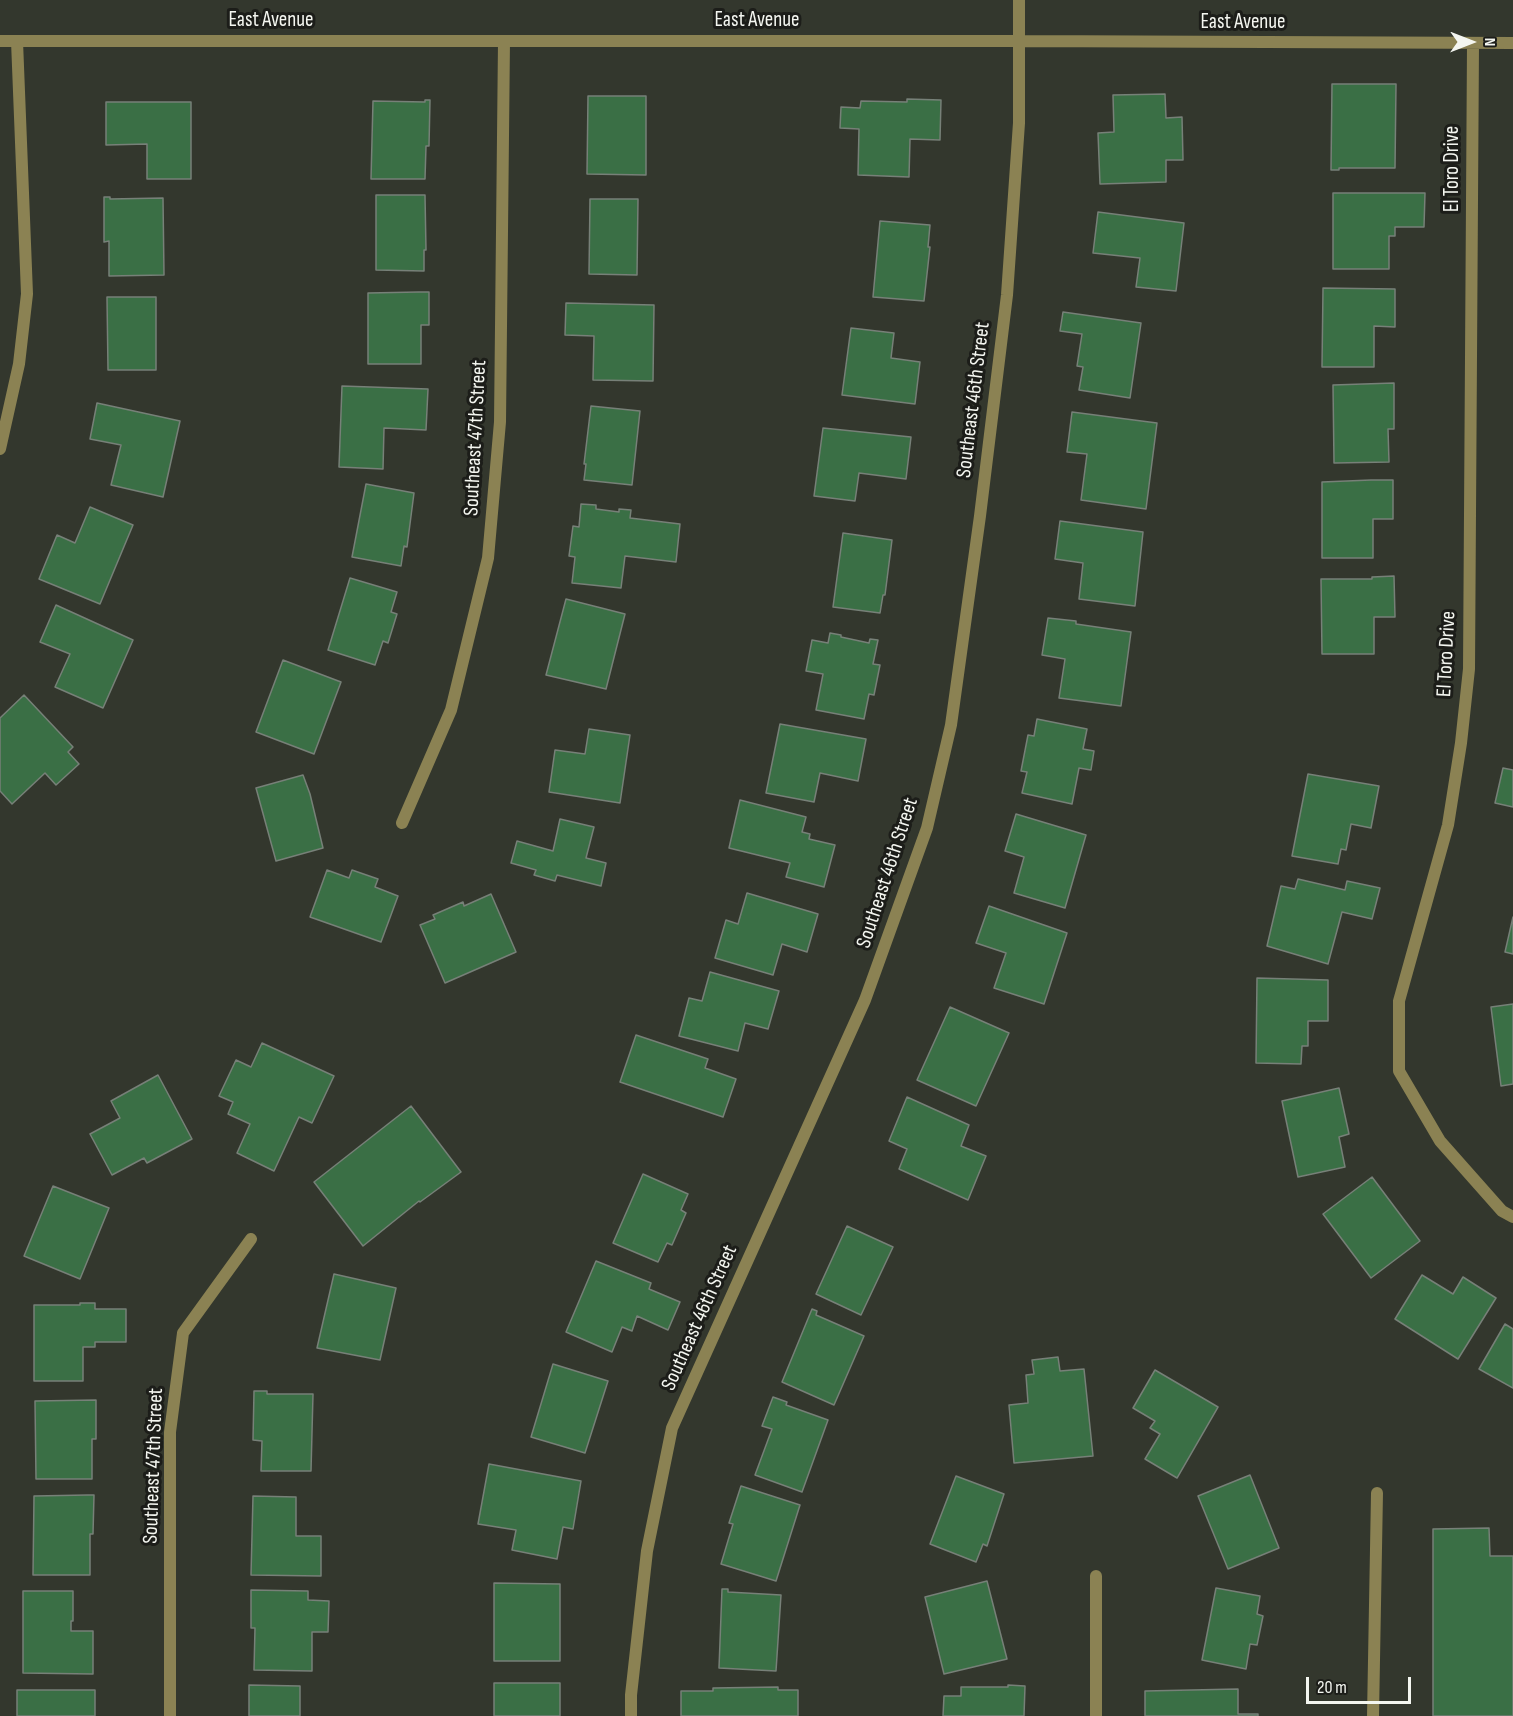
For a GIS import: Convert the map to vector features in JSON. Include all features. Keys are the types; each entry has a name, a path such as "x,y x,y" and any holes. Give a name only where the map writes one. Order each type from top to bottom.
{"street":[{"name":"Southeast 46th Street","path":"631,1716 631,1695 647,1551 672,1428 865,1000 927,828 951,725 1007,295 1019,123 1019,0"},
{"name":"East Avenue","path":"0,41 1019,41 1473,45 1513,43"},
{"path":"0,449 19,364 27,294 17,41"},
{"name":"Southeast 47th Street","path":"402,823 451,710 488,558 500,422 504,41"},
{"name":"El Toro Drive","path":"1473,45 1469,669 1461,743 1448,825 1399,1001 1399,1071 1440,1141 1502,1211 1513,1217"},
{"name":"Southeast 47th Street","path":"170,1716 171,1432 183,1333 250,1239"},
{"path":"1373,1716 1377,1493"},
{"path":"1095,1576 1096,1716"}],"building":[{"path":"1332,84 1396,84 1395,168 1331,170"},
{"path":"1165,94 1166,118 1182,117 1183,160 1166,160 1166,182 1100,184 1098,133 1114,132 1113,95"},
{"path":"588,96 646,96 646,175 587,174"},
{"path":"907,99 941,100 940,140 910,139 909,177 858,175 859,129 840,128 841,107 860,108 861,101 907,102"},
{"path":"425,100 430,100 429,146 426,146 425,179 371,179 373,101 425,102"},
{"path":"106,102 191,102 191,179 147,179 147,144 106,145"},
{"path":"1333,193 1425,193 1424,227 1395,227 1395,236 1389,236 1389,269 1333,269"},
{"path":"376,195 425,195 424,271 376,270"},
{"path":"104,197 110,197 110,199 163,198 164,275 109,276 109,241 104,242"},
{"path":"590,199 638,199 637,275 589,274"},
{"path":"1098,212 1184,223 1176,291 1136,287 1140,258 1093,253"},
{"path":"880,221 930,225 924,301 873,297"},
{"path":"1323,288 1395,289 1395,327 1374,326 1374,367 1322,367"},
{"path":"429,292 429,325 421,325 421,364 368,364 368,293"},
{"path":"107,297 156,297 156,370 108,370"},
{"path":"566,303 654,305 653,381 593,380 594,336 565,335"},
{"path":"1063,312 1141,323 1130,398 1079,390 1083,367 1077,366 1082,334 1060,331"},
{"path":"851,328 894,333 891,358 920,362 915,404 842,395"},
{"path":"1394,383 1394,429 1388,429 1389,462 1334,463 1333,385"},
{"path":"342,386 428,389 426,430 384,428 383,469 339,467"},
{"path":"97,403 180,421 163,497 111,485 121,445 90,439"},
{"path":"591,406 640,411 632,485 584,480"},
{"path":"1072,412 1157,423 1146,509 1081,500 1087,454 1067,452"},
{"path":"823,428 911,437 906,479 859,473 855,501 814,496"},
{"path":"1393,480 1393,519 1373,519 1373,558 1322,558 1322,482"},
{"path":"366,484 414,493 407,547 404,546 401,566 352,557"},
{"path":"581,504 596,505 596,509 619,512 619,509 631,510 630,518 680,524 676,562 625,556 621,588 572,583 575,557 569,556 573,526 579,527"},
{"path":"90,507 133,525 100,604 39,579 57,535 75,543"},
{"path":"1060,521 1143,532 1135,606 1079,599 1083,563 1055,559"},
{"path":"843,533 892,540 885,595 883,595 880,613 833,607"},
{"path":"1394,576 1395,617 1374,617 1374,654 1322,654 1321,579 1372,579 1372,577"},
{"path":"350,578 397,592 391,612 397,614 388,643 383,641 375,665 328,650"},
{"path":"566,599 625,614 606,689 546,675"},
{"path":"56,605 133,640 103,708 55,687 70,654 40,642"},
{"path":"1048,618 1131,632 1121,706 1059,698 1065,659 1042,655"},
{"path":"830,633 869,643 870,639 878,640 873,664 880,665 874,695 869,694 864,719 816,710 823,674 806,671 812,640 828,643"},
{"path":"283,660 341,682 314,754 256,732"},
{"path":"24,695 73,747 68,752 79,764 56,785 45,773 12,804 0,791 0,718"},
{"path":"1037,719 1087,729 1083,749 1094,751 1091,770 1079,768 1072,804 1022,793 1027,772 1021,771 1028,735 1034,736"},
{"path":"780,724 866,739 858,781 820,773 814,802 766,793"},
{"path":"589,729 630,735 620,803 549,792 555,750 585,754"},
{"path":"1503,768 1513,770 1513,807 1495,803"},
{"path":"1308,774 1379,786 1371,828 1351,824 1346,850 1341,849 1338,864 1292,856"},
{"path":"303,775 323,848 276,861 256,788"},
{"path":"740,800 806,817 802,832 810,834 809,839 835,845 824,887 786,877 790,863 729,848"},
{"path":"1016,814 1086,835 1065,908 1014,893 1024,857 1005,851"},
{"path":"560,819 594,827 586,858 606,863 601,886 557,875 555,881 534,875 536,870 511,863 517,841 553,851"},
{"path":"327,870 349,878 352,870 378,879 375,887 398,896 381,942 310,917"},
{"path":"1298,879 1345,890 1347,881 1380,888 1372,919 1342,912 1328,964 1267,946 1281,886 1295,889"},
{"path":"747,893 818,914 807,952 782,944 773,975 715,958 726,920 738,924"},
{"path":"491,894 516,952 445,983 420,925 435,919 433,915 463,902 464,906"},
{"path":"989,906 1067,933 1044,1004 994,988 1006,953 976,943"},
{"path":"1513,917 1513,954 1505,952"},
{"path":"710,972 779,991 768,1029 745,1023 738,1051 679,1036 689,998 702,1001"},
{"path":"1257,978 1328,980 1328,1021 1308,1021 1308,1046 1302,1046 1301,1064 1256,1063"},
{"path":"1513,1004 1513,1084 1501,1086 1491,1007"},
{"path":"950,1007 1009,1033 976,1106 917,1080"},
{"path":"636,1035 708,1059 705,1068 736,1079 723,1117 620,1082"},
{"path":"262,1043 334,1076 312,1123 299,1117 274,1171 237,1153 250,1124 228,1114 233,1102 219,1096 236,1060 251,1067"},
{"path":"158,1075 192,1139 147,1163 144,1158 112,1175 90,1134 120,1118 111,1101"},
{"path":"1339,1088 1349,1134 1339,1137 1345,1167 1298,1177 1282,1101"},
{"path":"907,1097 969,1125 961,1146 986,1156 968,1200 899,1169 907,1149 889,1141"},
{"path":"411,1106 461,1172 419,1201 363,1246 314,1182"},
{"path":"643,1174 688,1194 681,1210 686,1213 672,1245 667,1243 658,1262 613,1243"},
{"path":"1372,1177 1420,1241 1371,1278 1323,1214"},
{"path":"53,1186 109,1208 80,1279 24,1256"},
{"path":"847,1226 893,1247 861,1315 816,1294"},
{"path":"596,1261 651,1283 649,1289 680,1302 668,1330 637,1316 632,1331 622,1327 612,1352 566,1332"},
{"path":"334,1274 396,1288 380,1360 317,1348"},
{"path":"1422,1275 1453,1294 1463,1277 1496,1298 1458,1359 1395,1319"},
{"path":"80,1303 95,1303 95,1309 126,1309 126,1342 95,1342 95,1347 83,1347 83,1381 34,1381 34,1305 80,1305"},
{"path":"812,1309 817,1311 816,1315 864,1336 834,1405 782,1382"},
{"path":"1505,1324 1513,1329 1513,1388 1479,1369"},
{"path":"1058,1357 1060,1371 1084,1369 1093,1456 1014,1463 1009,1405 1028,1403 1026,1375 1034,1374 1032,1360"},
{"path":"553,1364 608,1381 585,1453 531,1437"},
{"path":"1155,1370 1218,1407 1177,1478 1145,1459 1160,1434 1150,1428 1155,1421 1133,1408"},
{"path":"254,1391 267,1391 267,1394 313,1394 311,1471 261,1471 262,1441 253,1440"},
{"path":"773,1397 787,1402 786,1405 828,1420 802,1492 755,1475 772,1429 762,1426"},
{"path":"96,1400 96,1439 92,1439 92,1479 36,1479 35,1401"},
{"path":"489,1464 581,1481 573,1529 563,1527 557,1559 512,1550 516,1530 478,1524"},
{"path":"1250,1475 1279,1548 1228,1569 1198,1496"},
{"path":"956,1476 1004,1494 987,1546 983,1544 976,1562 930,1544"},
{"path":"741,1486 800,1505 776,1581 721,1564 733,1524 729,1523"},
{"path":"94,1495 93,1534 90,1534 90,1575 33,1575 34,1496"},
{"path":"253,1496 296,1497 296,1536 321,1536 321,1576 251,1575"},
{"path":"1489,1528 1490,1556 1513,1556 1513,1716 1433,1716 1433,1529"},
{"path":"987,1581 1007,1659 944,1674 925,1597"},
{"path":"494,1583 560,1584 560,1661 494,1661"},
{"path":"1216,1588 1260,1596 1257,1614 1263,1616 1257,1645 1250,1644 1246,1669 1202,1660"},
{"path":"722,1589 728,1589 728,1592 781,1595 776,1671 719,1668"},
{"path":"251,1590 308,1591 308,1600 329,1601 328,1632 312,1632 312,1671 254,1670 255,1628 251,1628"},
{"path":"23,1591 73,1591 71,1631 93,1631 93,1674 23,1673"},
{"path":"494,1683 560,1683 560,1716 494,1716"},
{"path":"249,1685 300,1686 300,1716 249,1716"},
{"path":"1008,1685 1025,1686 1024,1716 943,1716 944,1696 961,1696 961,1687 1008,1687"},
{"path":"778,1687 778,1690 798,1690 798,1716 681,1716 681,1691"},
{"path":"1238,1689 1238,1714 1258,1714 1258,1716 1145,1716 1145,1691"},
{"path":"17,1690 95,1690 95,1716 17,1716"}]}
